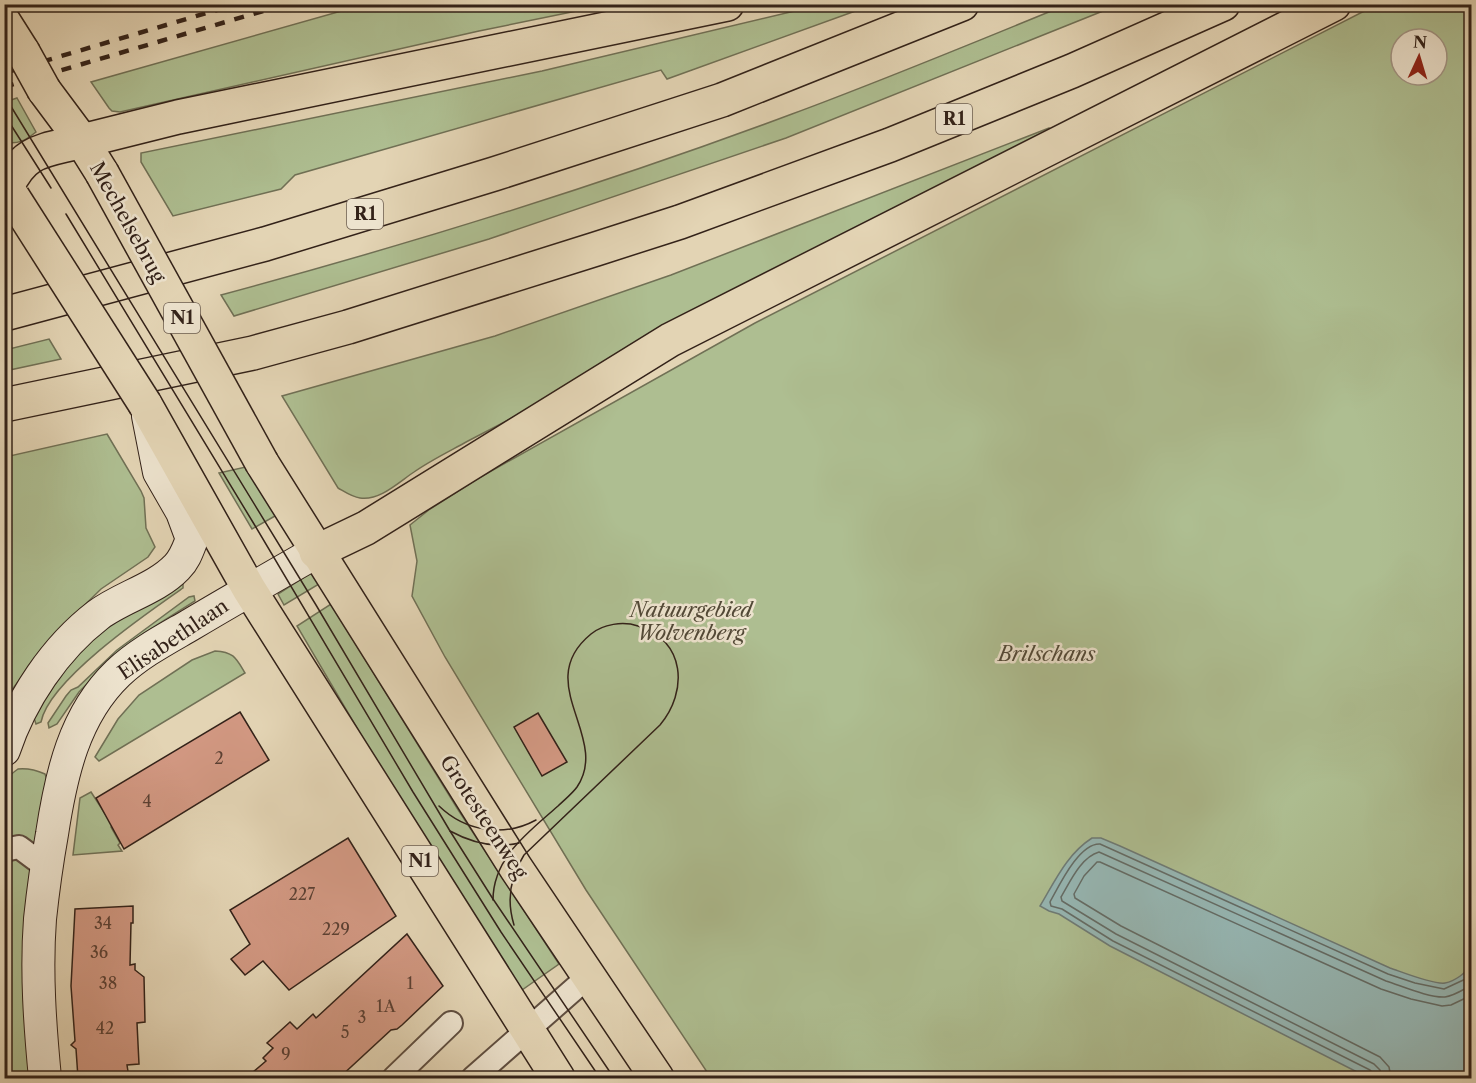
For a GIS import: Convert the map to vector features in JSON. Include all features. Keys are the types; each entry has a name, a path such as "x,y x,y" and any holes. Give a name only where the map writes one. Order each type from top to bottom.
{"main road":[{"path":"8,189 15,170 30,155 82,141 178,117 727,4"},
{"name":"R1","path":"4,314 265,244 505,171 722,100 962,4"},
{"name":"R1","path":"4,405 264,350 371,320 617,243 680,222 984,108 1131,46 1223,4"},
{"path":"316,552 366,528 670,340 1334,4"},
{"name":"Mechelsebrug","path":"4,22 45,90 102,173 262,463 316,552"},
{"name":"N1","path":"8,189 145,404 177,483 249,589 558,1078"},
{"path":"6,741 36,684 75,637 114,605 158,581 176,568 186,555 192,538 177,483"},
{"name":"Elisabethlaan","path":"45,1078 41,1030 40,920 54,819 68,753 86,715 100,693 119,672 140,656 249,589 316,552"},
{"name":"Grotesteenweg","path":"316,552 516,868 657,1078"}],"street":[{"path":"4,850 19,847 46,867"},
{"path":"473,1078 589,976"},
{"path":"394,1078 451,1023"}],"green space":[{"path":"366,4 606,5 479,31 120,112 109,108 91,82"},
{"path":"824,4 872,5 667,79 661,70 295,175 281,189 173,216 141,162 141,153 542,71"},
{"path":"1066,5 1118,5 786,138 489,239 234,316 221,295 437,233 722,140 929,61"},
{"name":"Brilschans","path":"1376,5 1471,5 1471,1078 711,1078 586,890 445,657 412,596 417,561 410,525 430,509 477,479 755,323"},
{"path":"17,98 36,132 22,141 5,142 5,102"},
{"path":"1049,128 1052,137 468,441 375,497 357,497 338,488 282,396 495,336 671,275"},
{"path":"49,339 61,359 5,371 5,350"},
{"path":"107,434 144,498 146,528 155,547 148,557 101,589 51,638 5,699 5,457"},
{"path":"250,466 275,516 252,529 219,473"},
{"path":"312,572 319,584 284,605 278,594"},
{"path":"176,577 183,584 183,588 124,630 80,668 48,705 41,722 36,724 33,715 52,685 92,638"},
{"path":"194,596 195,601 144,633 119,652 79,692 57,724 49,728 48,723 71,690 78,687 117,650 189,597"},
{"path":"331,604 457,808 559,964 522,990 417,830 297,626"},
{"path":"215,651 234,657 245,673 99,761 95,757 118,719 139,695 192,660"},
{"path":"18,769 29,769 45,774 47,780 34,1078 5,1078 5,786 9,776"},
{"path":"91,792 113,826 111,827 122,851 73,855 80,798"}],"water":[{"path":"1092,838 1101,838 1120,846 1390,968 1418,978 1445,983 1460,976 1471,965 1471,1078 1376,1078 1359,1073 1110,946 1059,914 1040,906 1056,878 1075,852"}],"building":[{"path":"240,712 269,760 124,849 96,798"},
{"path":"538,713 567,762 542,776 514,727"},
{"path":"348,838 396,916 289,990 263,961 245,975 231,959 250,944 230,910"},
{"path":"133,906 130,965 135,964 135,970 144,977 145,1022 137,1023 139,1064 127,1065 129,1078 78,1078 76,1049 71,1045 75,1041 71,986 75,909"},
{"path":"407,934 443,986 402,1025 391,1030 339,1078 246,1078 266,1061 263,1058 273,1048 267,1043 290,1022 297,1029 313,1014 316,1018"}],"tram line":[{"path":"4,95 316,605 450,831 614,1078"},
{"path":"4,114 51,188"},
{"path":"66,214 413,792 501,932 600,1078"},
{"path":"493,900 499,871 506,858 525,836 575,790 585,768 585,749 569,691 568,672 575,653 591,634 607,626 632,624 654,633 666,643 678,668 675,698 669,712 660,725 524,855 515,872 511,888 510,906 514,925"},
{"path":"439,806 460,821 485,829 511,829 536,820"},
{"path":"450,831 483,844 519,843"}],"railway":[{"path":"4,73 237,4"},
{"path":"4,87 287,4"}],"park label":[{"name":"Natuurgebied Wolvenberg","path":"691,622"}]}
